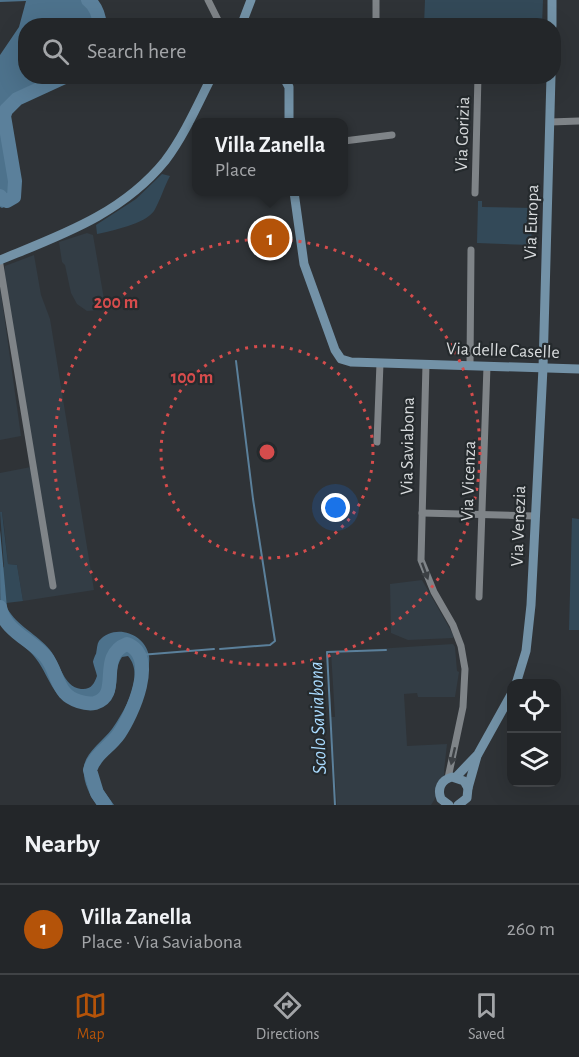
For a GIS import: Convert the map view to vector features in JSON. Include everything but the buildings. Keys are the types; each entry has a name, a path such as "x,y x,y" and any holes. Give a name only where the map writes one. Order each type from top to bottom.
{"street":[{"path":"208,0 217,18"},
{"path":"244,18 251,0"},
{"path":"376,0 376,18"},
{"path":"552,0 552,18"},
{"path":"0,260 60,235 108,211 133,195 165,161 208,84"},
{"path":"287,84 289,118"},
{"name":"Via Gorizia","path":"475,193 478,84"},
{"name":"Via Europa","path":"543,368 551,84"},
{"path":"550,122 579,121"},
{"path":"348,140 392,135"},
{"path":"295,196 304,264 335,350 341,359 351,362 426,364"},
{"path":"470,365 471,250"},
{"path":"0,266 53,586"},
{"path":"377,442 380,363"},
{"name":"Via delle Caselle","path":"426,364 579,369"},
{"name":"Via Saviabona","path":"426,364 422,560 434,592 453,625 461,646 465,669 463,707 452,778 439,788 443,803"},
{"name":"Via Vicenza","path":"479,597 486,366"},
{"name":"Via Venezia","path":"518,679 526,651 531,605 543,368"},
{"path":"422,513 535,516"},
{"path":"458,805 467,798 478,754 507,703"},
{"path":"452,778 478,754"},
{"path":"452,778 464,781 468,788"}],"shaded area":[{"path":"0,0 97,0 104,18 21,18 26,1 0,2"},
{"path":"425,0 543,0 542,18 424,18"},
{"path":"18,28 18,84 52,84 21,100 9,112 19,188 13,201 2,208 0,207 0,55"},
{"path":"162,174 170,176 150,216 127,226 97,234 96,225 136,199"},
{"path":"478,201 482,201 482,207 533,208 531,245 477,243"},
{"path":"87,233 93,235 105,305 103,310 87,311 77,304 71,293 65,265 62,262 59,242"},
{"path":"34,255 41,295 50,319 94,590 23,601 17,565 8,564 2,512 0,512 0,473 36,466 4,272 5,266"},
{"path":"0,286 21,436 0,440"},
{"path":"0,512 2,512 8,564 17,565 23,601 6,603"},
{"path":"572,518 579,519 579,630 569,630"},
{"path":"0,530 7,608 16,620 50,650 70,684 84,689 93,684 97,676 93,661 98,642 105,636 120,632 128,633 142,641 146,648 149,664 133,714 123,736 101,756 94,768 101,787 114,805 97,805 87,787 84,766 88,756 112,729 127,703 134,683 133,664 128,656 122,657 117,670 116,689 110,700 103,705 86,708 71,704 57,694 33,655 7,632 1,622"},
{"path":"422,580 454,636 453,638 408,640 391,633 390,584"},
{"path":"453,644 459,672 455,697 418,697 417,693 404,694 407,746 447,744 444,784 431,805 337,805 331,717 335,717 331,652"}],"waterway":[{"path":"88,0 97,11 99,18"},
{"path":"0,196 7,201 14,197 15,181 4,116 6,110 17,99 50,84"},
{"path":"220,649 270,645 275,641 253,499 236,361"},
{"path":"0,607 7,623 46,657 60,685 71,698 87,703 95,703 103,699 109,684 113,657 127,644 136,651 141,660 140,686 130,714 119,734 99,755 90,770 97,793 105,805"},
{"path":"140,655 214,649"},
{"name":"Scolo Saviabona","path":"335,805 327,652 386,650"}],"place":[{"name":"Villa Zanella","path":"270,238"}]}
